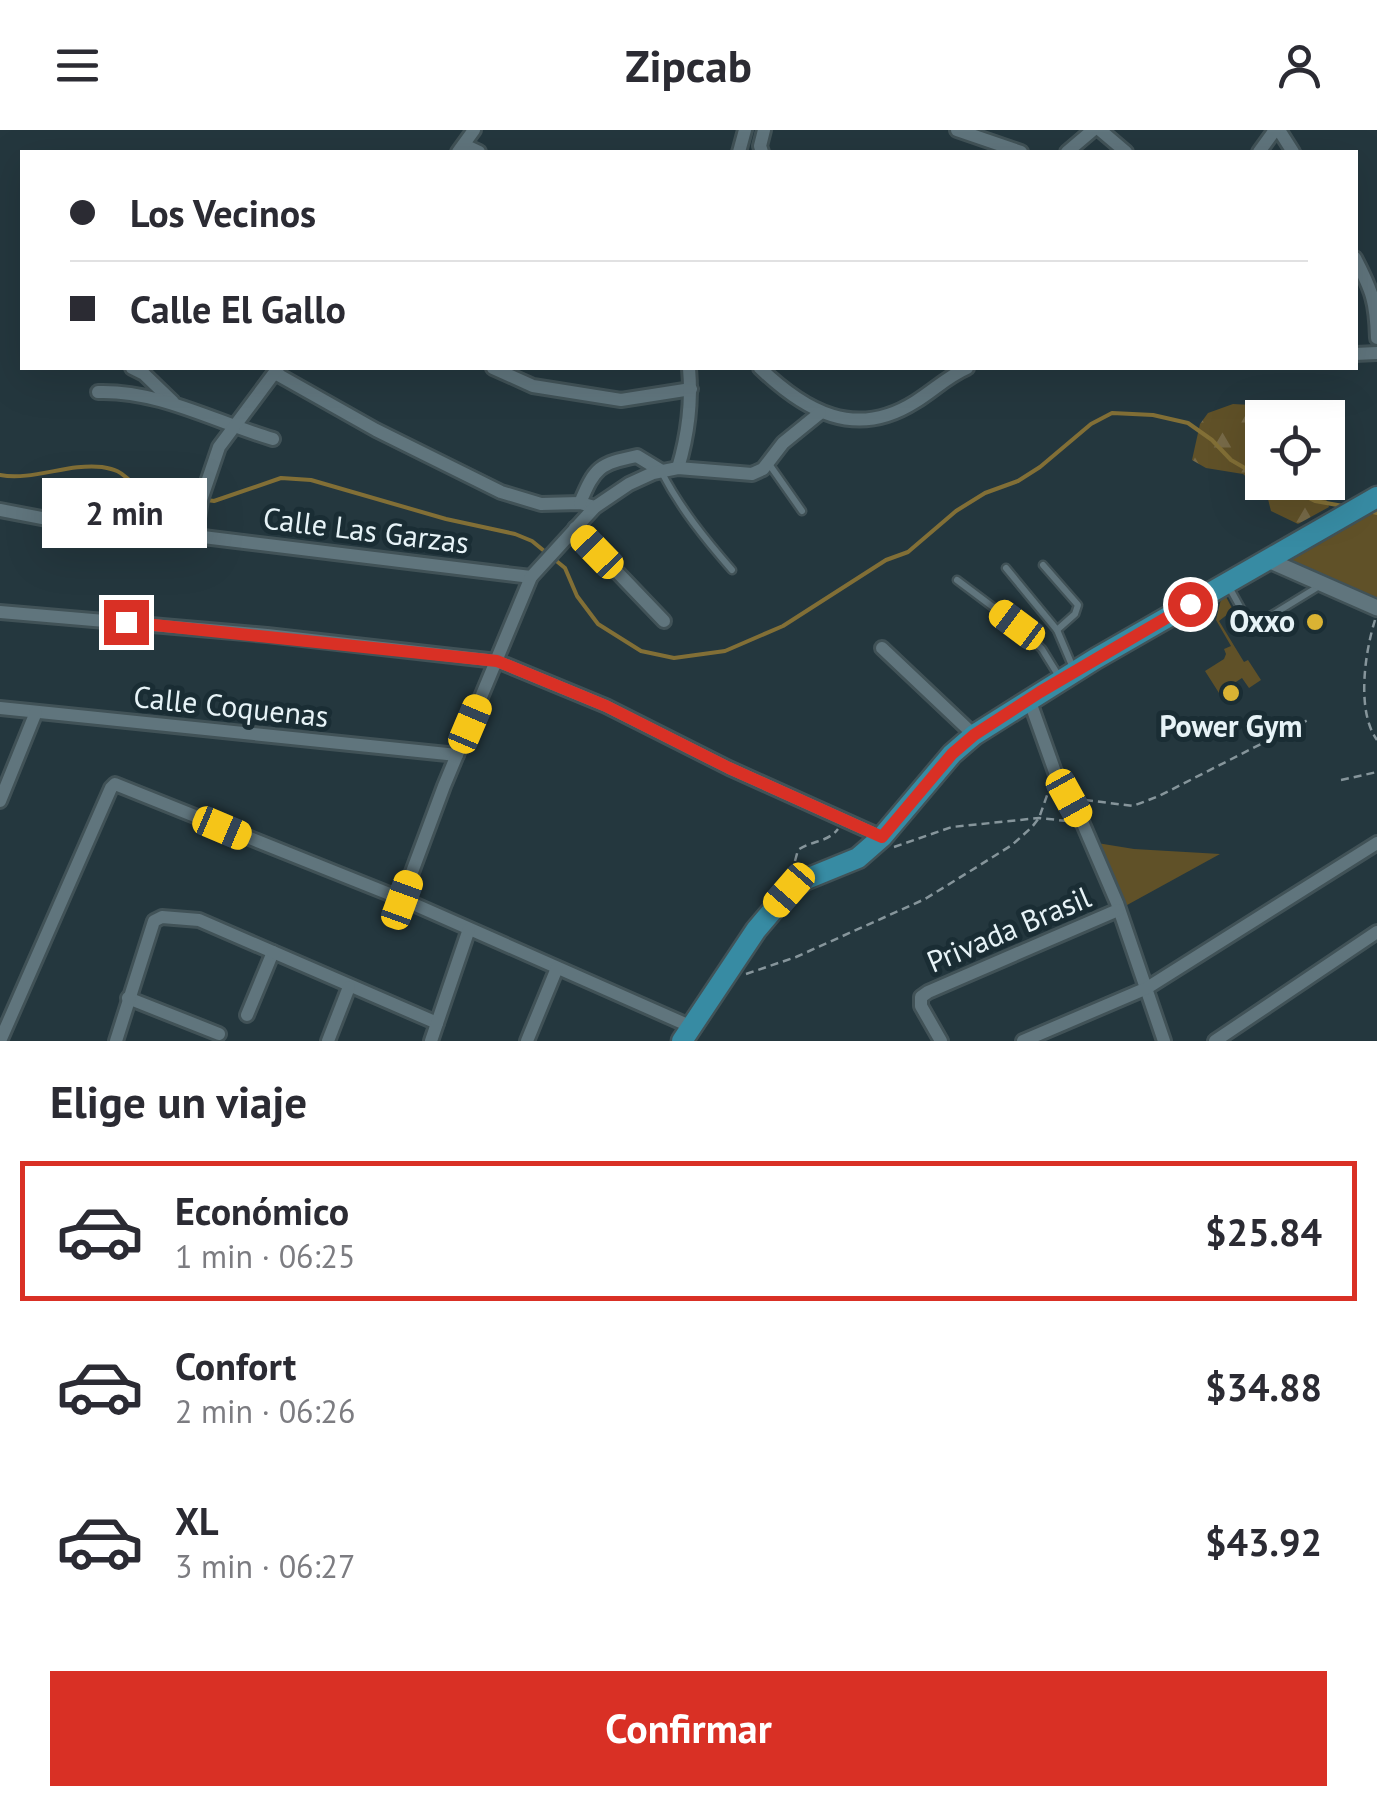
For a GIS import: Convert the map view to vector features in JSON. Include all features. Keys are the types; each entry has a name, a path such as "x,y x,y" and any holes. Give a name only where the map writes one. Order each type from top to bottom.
{"main road":[{"path":"687,1034 789,890 882,844 952,754 974,735 1068,676 1377,498"}],"street":[{"path":"461,148 474,130"},
{"path":"957,130 1015,150"},
{"path":"1069,150 1096,130 1123,150"},
{"path":"1261,150 1277,130"},
{"path":"1358,264 1377,309 1377,338"},
{"path":"136,370 174,404"},
{"path":"195,536 201,500 219,447 276,370 376,430 501,492 541,504 587,505 660,470 752,474 763,469 784,443 820,413"},
{"path":"497,370 533,386 621,400 691,388"},
{"path":"678,468 691,388 689,370"},
{"path":"762,370 784,390 820,413 856,420 878,418 913,404 962,370"},
{"path":"98,392 125,391 174,404 273,439"},
{"path":"402,900 531,577 575,528 587,505 590,477 607,462 637,456 660,470"},
{"name":"Calle Las Garzas","path":"0,510 99,529 195,536 531,577"},
{"path":"575,528 664,621"},
{"path":"1268,560 1377,612"},
{"path":"0,612 497,661 606,706 844,821 882,844"},
{"path":"882,648 974,735"},
{"path":"1029,699 1055,772 1084,824 1118,910 1164,1041"},
{"name":"Calle Coquenas","path":"0,708 457,755"},
{"path":"0,801 36,712"},
{"path":"0,1040 110,788 116,784 469,928 687,1034"},
{"path":"1023,1041 1147,988 1377,844"},
{"name":"Privada Brasil","path":"940,1041 921,1006 921,997 1118,910"},
{"path":"116,1041 154,921 162,916 199,920 437,1023"},
{"path":"430,1041 469,928"},
{"path":"1215,1041 1377,932"},
{"path":"246,1015 272,952"},
{"path":"527,1041 557,968"},
{"path":"328,1041 350,986"},
{"path":"128,998 219,1034"}],"lane":[{"path":"768,463 802,512"},
{"path":"660,470 698,530 732,570"},
{"path":"1042,565 1078,604 1076,614 1057,630"},
{"path":"1006,568 1057,630 1068,676"},
{"path":"957,580 1017,625 1068,676"},
{"path":"1227,583 1250,626 1322,584"}],"path":[{"path":"1377,612 1364,680 1368,716 1377,740"},
{"path":"1069,798 1133,806 1308,720"},
{"path":"726,976 748,974 796,957 925,898 1012,844 1032,827 1055,772"},
{"path":"1342,780 1377,772"},
{"path":"882,844 952,828 1039,818 1084,824"},
{"path":"795,861 798,850 832,836 844,821"}],"green space":[{"path":"1233,404 1245,405 1245,476 1206,468 1192,460 1200,424 1208,413"},
{"path":"1268,500 1326,500 1329,507 1298,524 1271,511"},
{"path":"1377,503 1377,605 1275,560"},
{"path":"1223,591 1233,610 1219,621 1244,662 1248,660 1261,680 1249,688 1242,678 1219,693 1205,671 1224,659 1224,649 1231,646 1216,620"},
{"path":"1091,842 1134,849 1220,854 1118,910"}],"waterway":[{"path":"207,500 281,478 311,480 446,519 515,534 532,541 565,568 577,596 598,624 641,651 674,658 725,651 783,626 886,560 908,552 956,511 985,493 1018,481 1040,467 1091,424 1112,413 1153,415 1188,423 1245,468"},
{"path":"0,475 102,467 150,492 197,499"},
{"path":"1313,500 1343,506"},
{"path":"1373,512 1377,513"}],"place":[{"name":"Oxxo","path":"1315,622"},
{"name":"Power Gym","path":"1231,693"}],"route":[{"path":"126,622 497,661 606,706 729,768 882,837 952,754 974,735 1190,604"}]}
